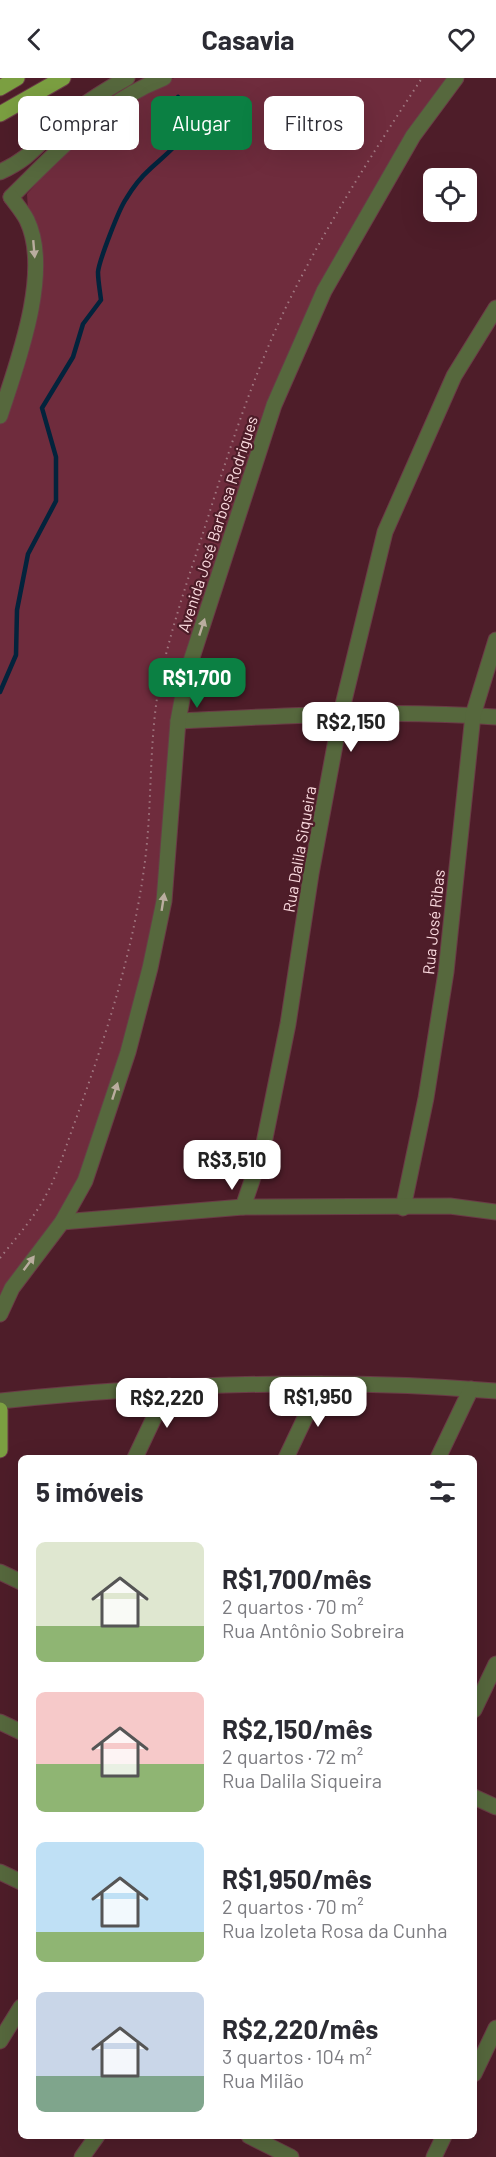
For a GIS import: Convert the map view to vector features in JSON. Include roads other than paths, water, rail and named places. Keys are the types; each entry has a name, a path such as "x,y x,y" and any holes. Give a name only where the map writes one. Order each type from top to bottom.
{"main road":[{"path":"0,88 17,78"},
{"path":"0,114 63,78"},
{"path":"0,1410 0,1450"}],"street":[{"path":"0,172 24,161 58,125 96,95 127,78"},
{"path":"0,416 23,343 36,273 32,236 27,219 6,195 75,134 117,102 164,78"},
{"name":"Avenida José Barbosa Rodrigues","path":"0,1314 12,1288 26,1266 63,1222 85,1181 128,1052 150,968 164,901 178,721 188,673 255,460 297,350 324,291 407,146 456,78"},
{"name":"Rua Dalila Siqueira","path":"243,1207 263,1148 288,1024 311,874 341,713 385,532 453,376 496,308"},
{"name":"Rua José Ribas","path":"403,1208 426,1098 446,972 473,715 496,640"},
{"path":"178,721 341,713 496,717"},
{"path":"63,1222 243,1207 450,1206 496,1212"},
{"path":"287,1455 321,1384"},
{"path":"0,1401 169,1386 321,1384 496,1391"},
{"path":"136,1455 169,1386"},
{"path":"439,1455 471,1389"},
{"path":"0,1572 18,1581"},
{"path":"477,1704 496,1664"},
{"path":"0,1722 18,1731"},
{"path":"477,1798 496,1807"},
{"path":"0,1872 18,1881"},
{"path":"0,2013 18,2016"},
{"path":"0,2041 18,2017"},
{"path":"477,2068 496,2028"},
{"path":"82,2157 95,2139"},
{"path":"434,2157 443,2139"},
{"path":"255,2157 266,2140 291,2157"}],"waterway":[{"path":"0,692 16,655 17,610 28,554 56,501 56,457 42,408 73,357 83,324 101,300 99,266 123,205 139,180 171,150"}]}
